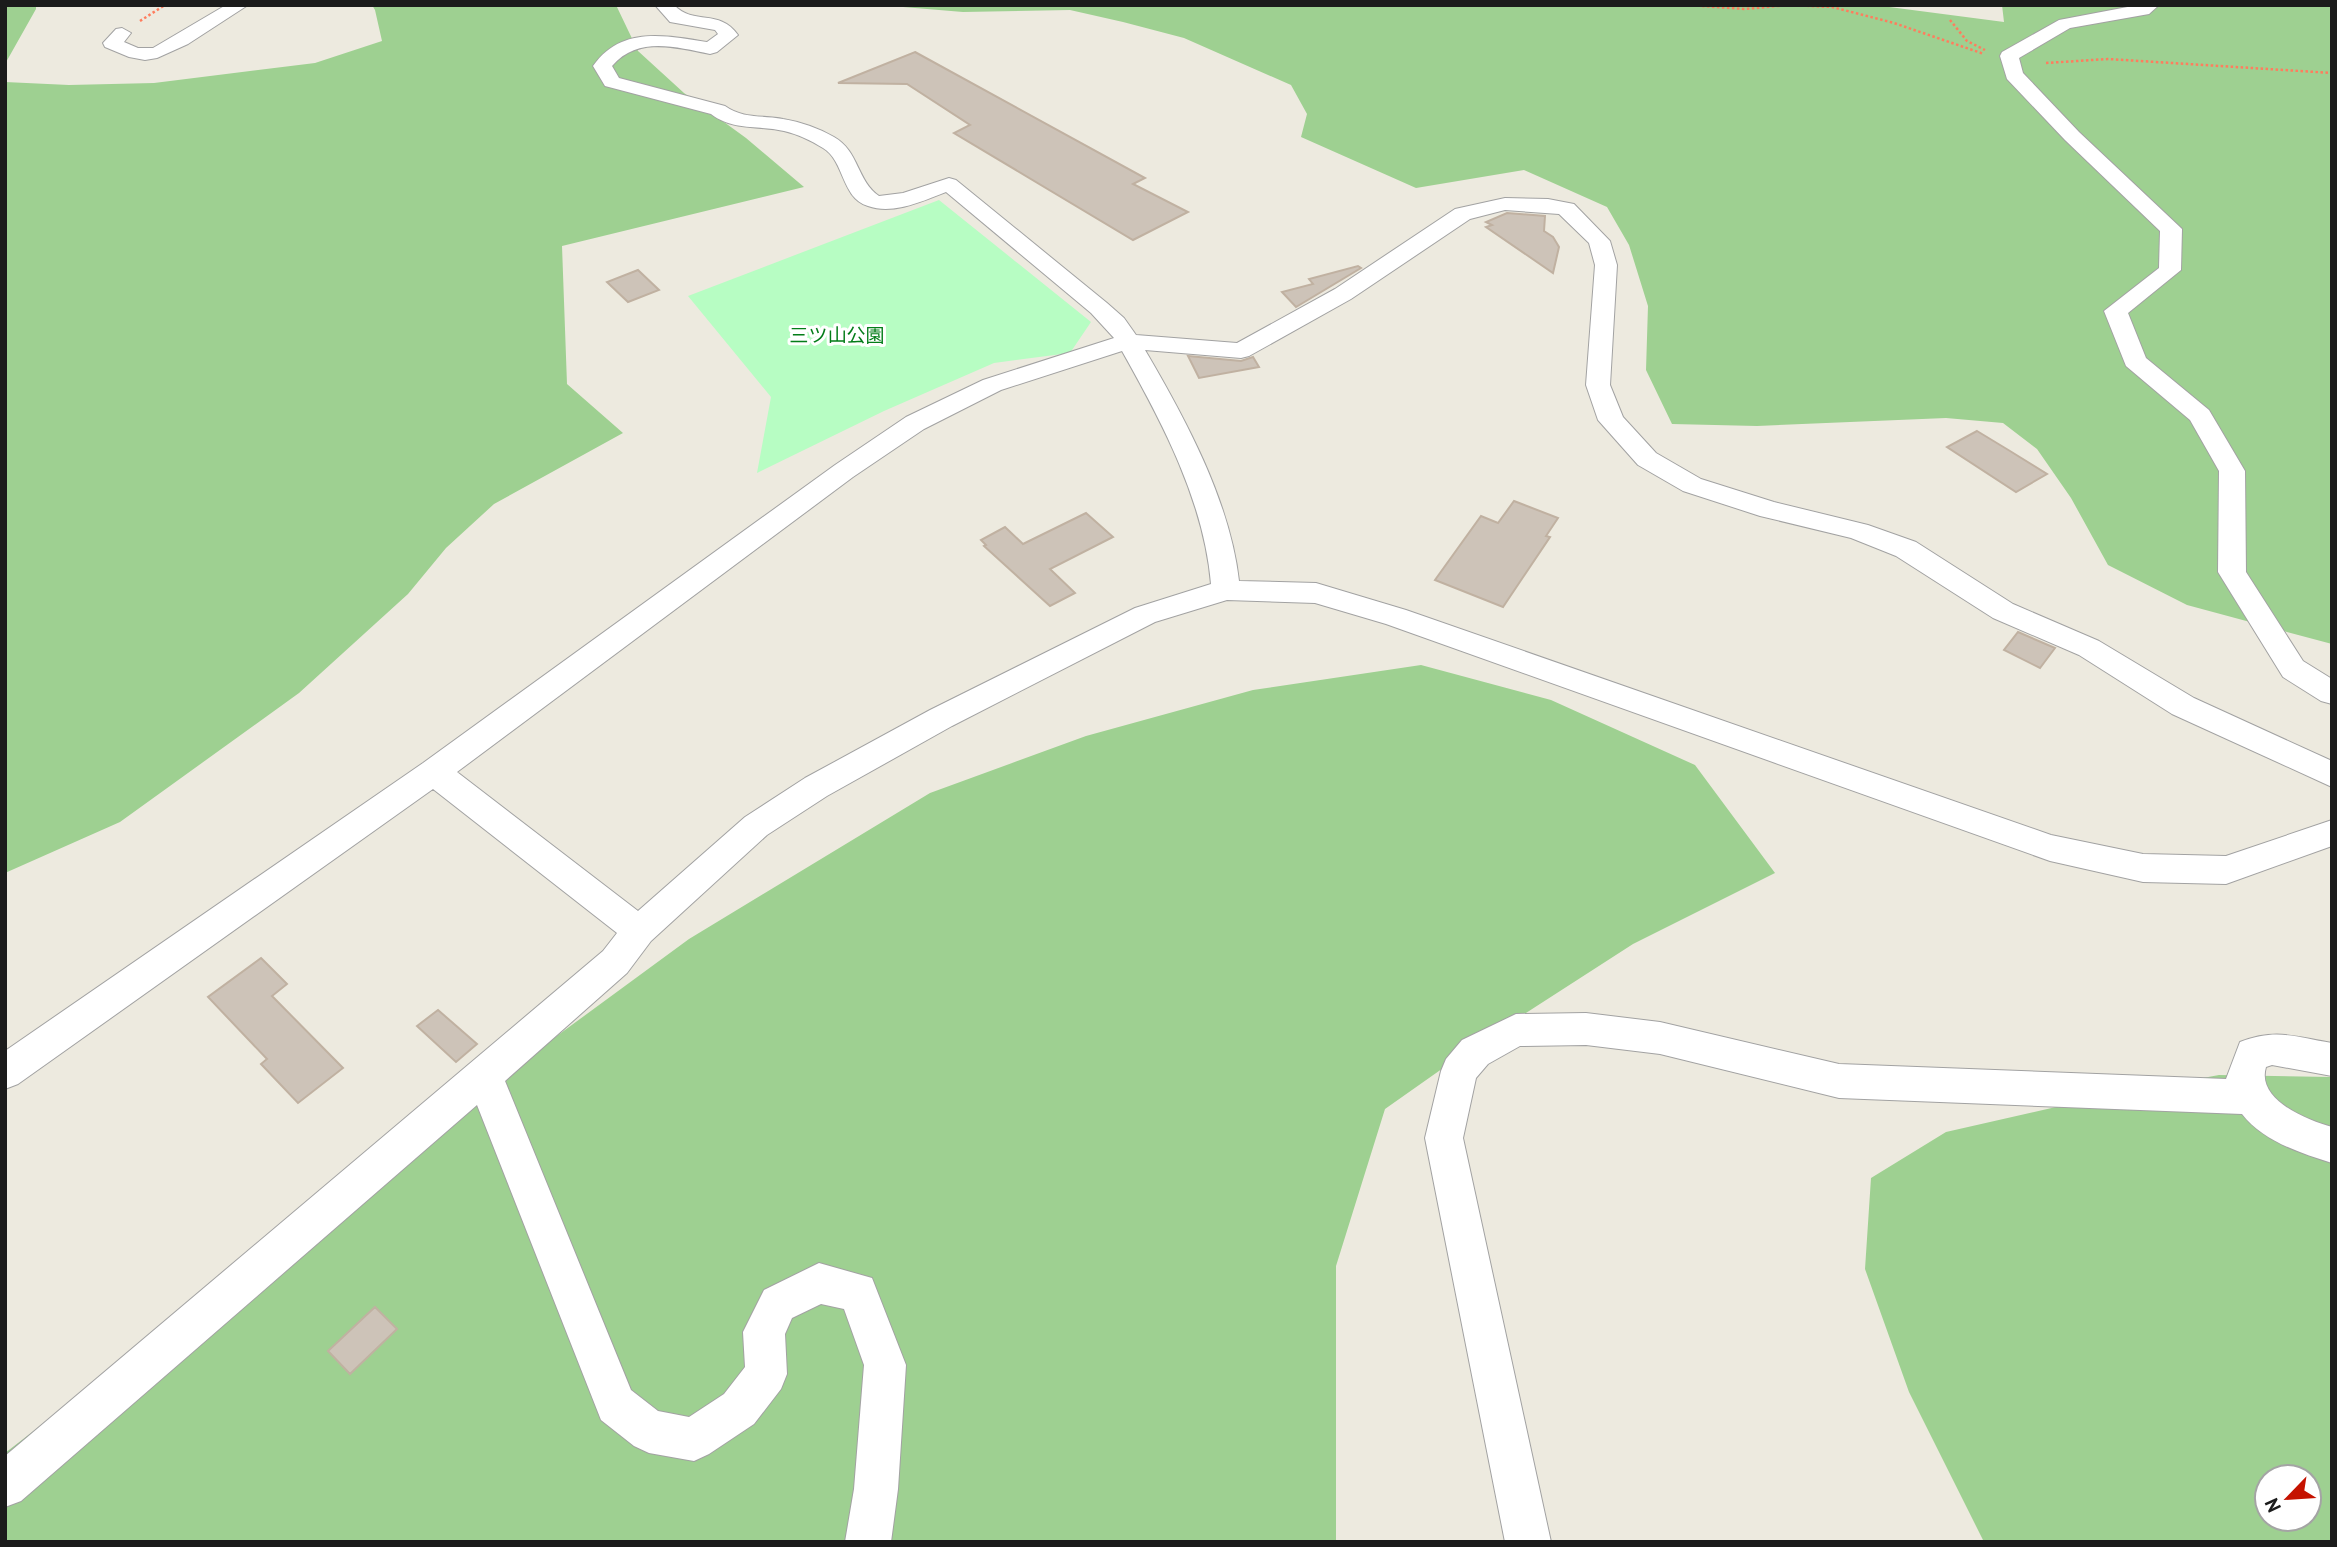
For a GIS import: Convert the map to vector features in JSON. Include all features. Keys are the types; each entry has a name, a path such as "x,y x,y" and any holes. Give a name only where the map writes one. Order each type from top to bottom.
{"street":[{"path":"122,33 112,43 125,50 148,54 164,49 239,5"},
{"path":"664,5 676,18 722,26 729,35 710,48 646,38 620,47 602,66 612,82 718,110 728,118 740,122 786,125 815,136 841,150 857,187 873,202 889,203 949,184 1116,323 1167,409 1198,479 1223,561 1226,590"},
{"path":"2150,5 2143,9 2066,24 2005,60 2014,75 2072,136 2171,229 2170,270 2116,311 2135,361 2200,415 2232,471 2232,572 2293,669 2332,693"},
{"path":"5,1072 434,772 844,471 915,423 992,385 1128,341 1241,351 1343,294 1463,214 1505,204 1548,205 1566,209 1599,241 1606,265 1598,385 1611,420 1647,459 1692,485 1769,510 1858,531 1906,549 2003,611 2089,648 2183,706 2332,775"},
{"path":"5,1485 484,1076 615,961 639,931 756,826 816,787 940,718 1145,615 1226,590 1316,593 1396,617 2050,848 2143,869 2226,870 2332,834"},
{"path":"434,772 639,931"},
{"path":"1528,1542 1444,1138 1460,1071 1475,1052 1516,1030 1586,1029 1660,1038 1839,1080 2250,1097"},
{"path":"2332,1060 2272,1049 2252,1054 2244,1077 2250,1097 2275,1119 2310,1139 2332,1145"},
{"path":"484,1076 616,1405 649,1431 694,1439 739,1409 766,1374 764,1332 778,1304 819,1283 858,1292 885,1366 876,1489 868,1542"}],"path":[{"path":"122,33 165,5"},
{"path":"1687,5 1745,9 1789,5 1832,7 1894,23 2005,60"},
{"path":"1950,20 1967,41 2005,60"},
{"path":"2043,63 2108,59 2316,72 2332,76"}],"green space":[{"path":"5,5 36,5 36,9 5,64"},
{"path":"372,5 616,5 638,51 684,93 746,138 804,187 562,246 567,384 623,433 494,504 446,548 408,594 299,693 120,822 5,873 5,82 69,85 154,83 315,63 382,41"},
{"path":"879,5 1874,5 2004,22 2002,5 2332,5 2332,644 2187,605 2108,565 2071,498 2037,449 2003,423 1946,418 1757,426 1672,424 1646,370 1648,306 1629,245 1607,207 1524,170 1416,188 1301,137 1307,114 1291,85 1184,38 1070,10 963,12"},
{"name":"三ツ山公園","path":"939,200 1091,322 1070,353 994,363 884,411 757,473 771,397 688,296"},
{"path":"1421,665 1551,700 1695,765 1775,873 1633,944 1473,1047 1385,1109 1336,1266 1336,1542 5,1542 5,1453 351,1187 689,939 930,793 1086,736 1253,690"},
{"path":"2219,1075 2332,1077 2332,1542 1984,1542 1909,1392 1865,1269 1871,1178 1946,1132 2095,1098"}],"building":[{"path":"915,52 1145,178 1133,184 1188,212 1133,240 954,133 970,125 907,84 838,83"},
{"path":"1507,213 1545,216 1544,231 1553,237 1559,247 1553,273 1486,227 1492,225 1486,222"},
{"path":"1358,266 1361,268 1296,307 1282,292 1313,284 1309,279"},
{"path":"638,270 659,290 628,302 607,282"},
{"path":"1188,356 1241,361 1253,357 1259,367 1199,378"},
{"path":"1977,431 2047,474 2016,492 1947,447"},
{"path":"1514,501 1558,518 1546,536 1550,537 1503,607 1435,580 1481,516 1498,523"},
{"path":"1086,513 1113,537 1050,569 1075,593 1050,606 984,546 986,545 981,540 1005,527 1023,544"},
{"path":"2018,632 2055,648 2040,668 2004,650"},
{"path":"261,958 287,984 272,996 343,1068 298,1103 261,1064 267,1059 208,997"},
{"path":"438,1010 477,1044 456,1062 417,1026"},
{"path":"375,1307 397,1329 350,1374 328,1351"}]}
